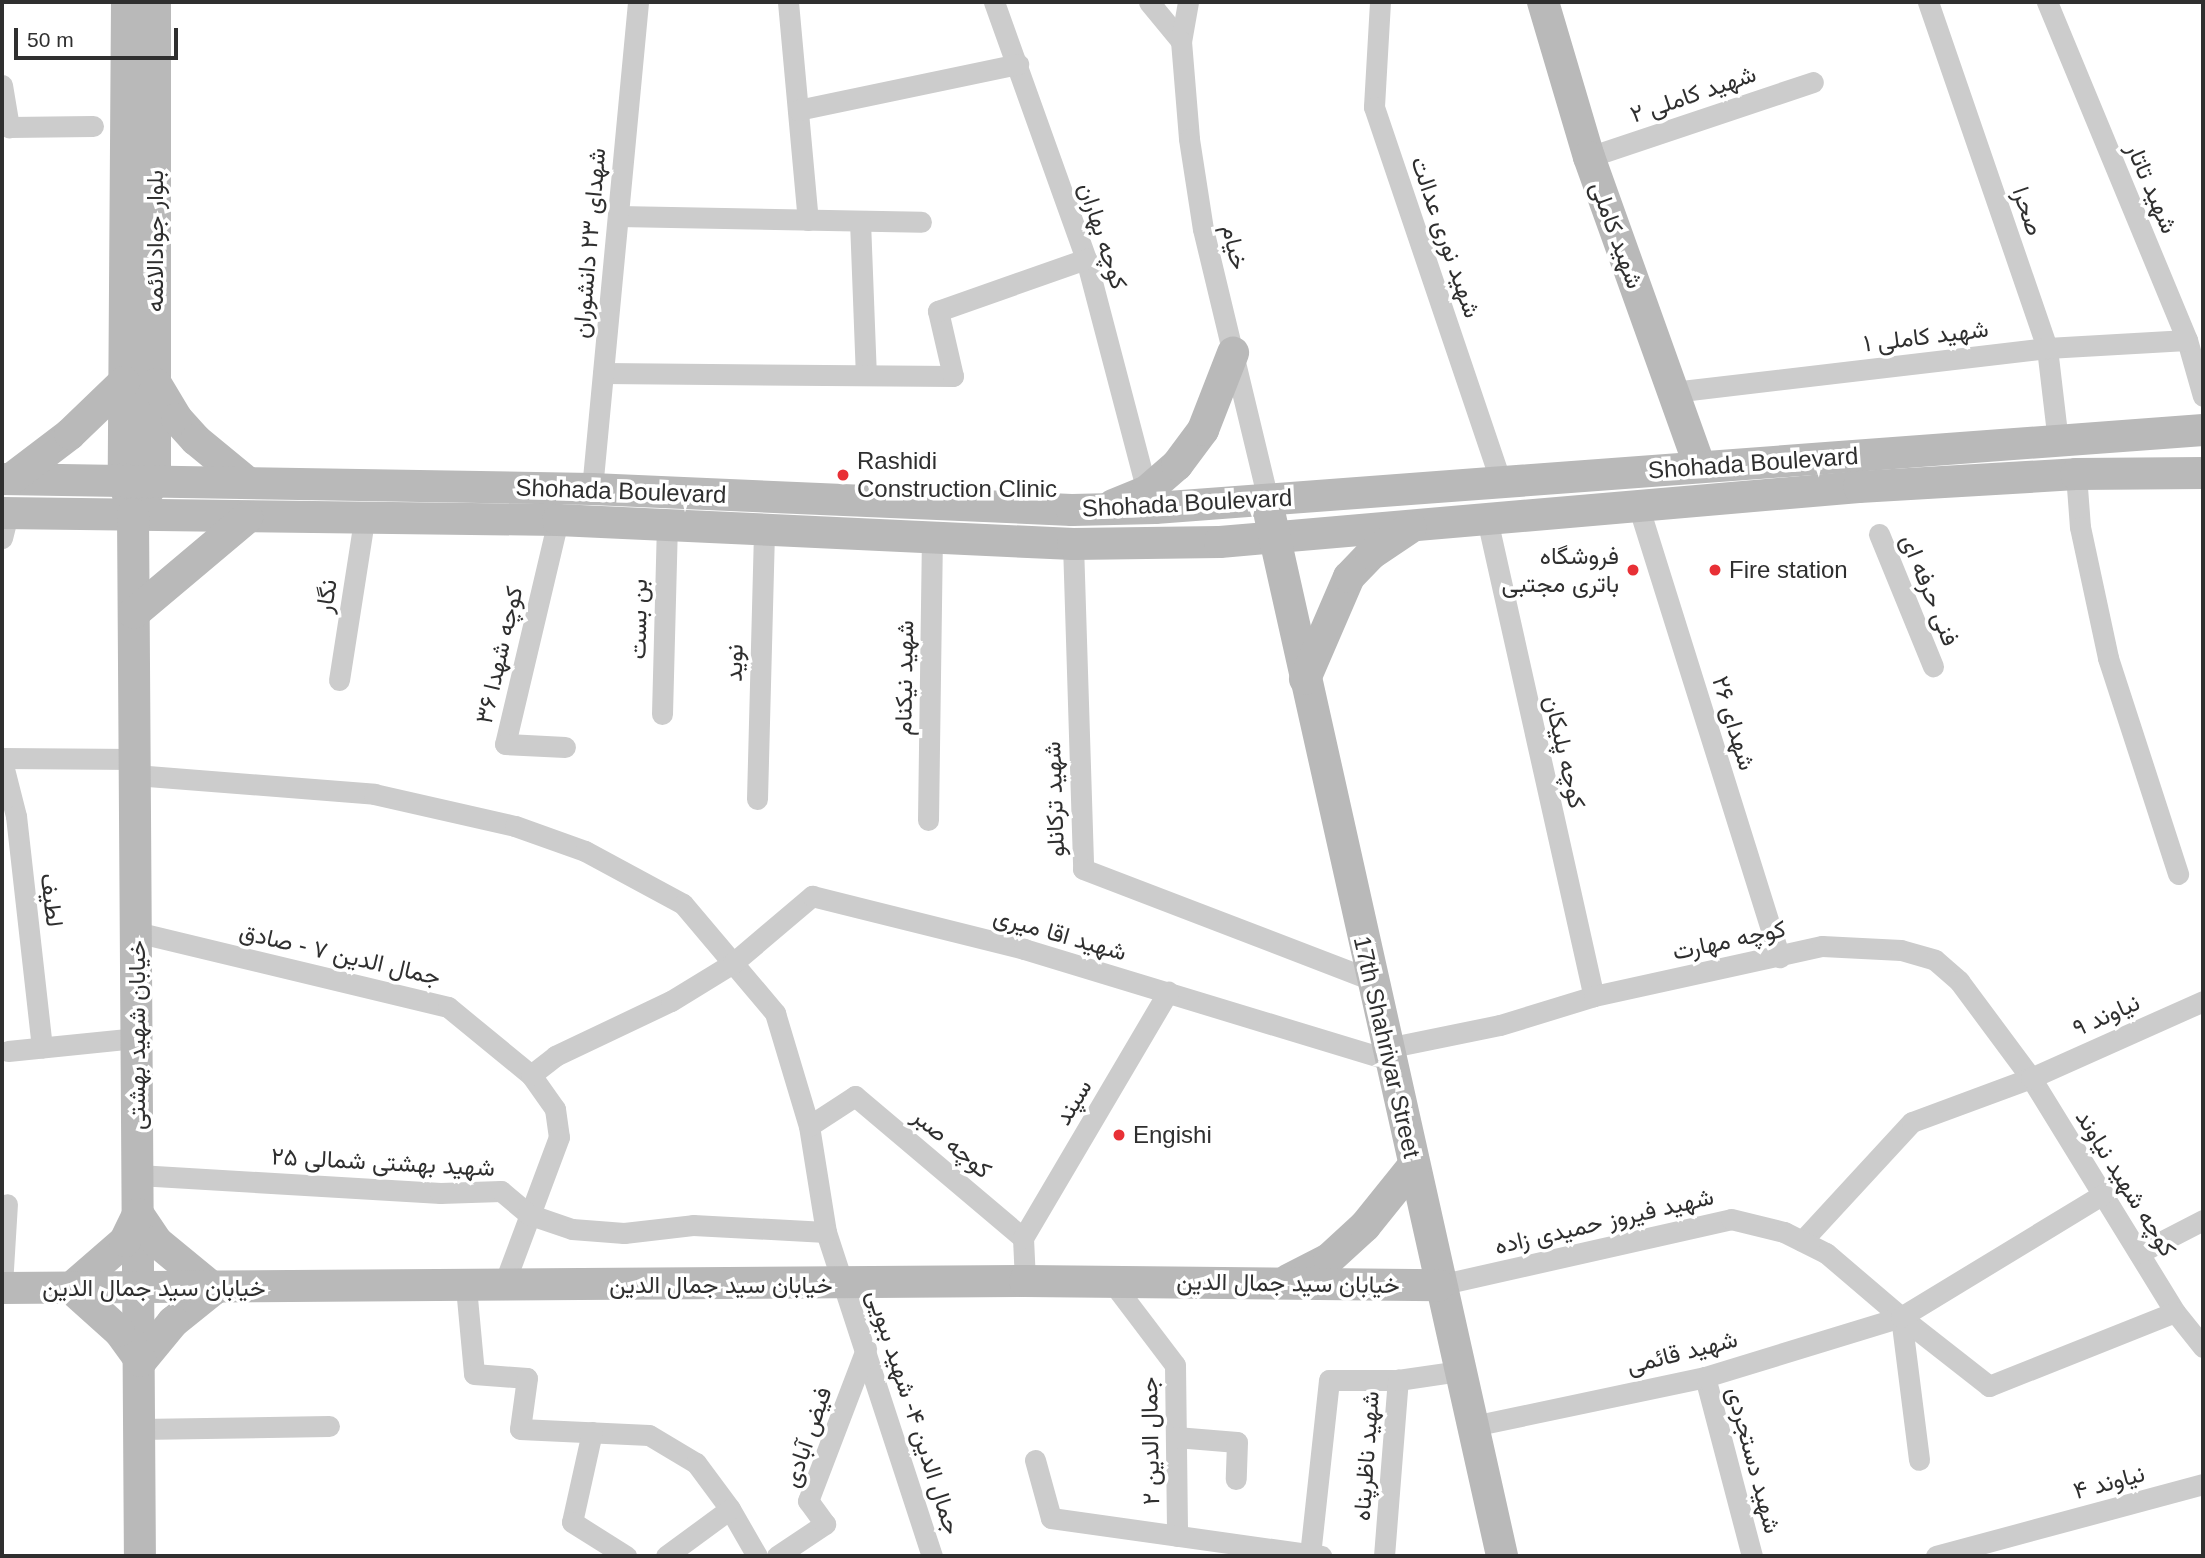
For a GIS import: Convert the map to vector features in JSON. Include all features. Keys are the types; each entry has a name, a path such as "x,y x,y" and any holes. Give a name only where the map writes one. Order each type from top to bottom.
{"main road":[{"name":"بلوار جوادالائمه","path":"127,2 140,382 155,480"},
{"name":"بلوار جوادالائمه","path":"134,514 124,479 140,382 155,2"},
{"name":"شهید کاملی","path":"1543,2 1589,157 1699,465"},
{"path":"1130,543 1141,527 1141,500 1177,466 1203,430 1233,353"},
{"path":"6,479 140,382 190,433 247,482"},
{"name":"Shohada Boulevard","path":"6,479 592,489 1102,509 1141,500 1268,499 1501,483 1699,465 2203,430"},
{"name":"Shohada Boulevard","path":"4,521 134,514 364,520 558,520 1073,544 1130,543 1273,537 1638,506 2076,474 2203,473"},
{"path":"134,514 155,480"},
{"path":"1371,492 1363,508 1372,529"},
{"name":"17th Shahrivar Street","path":"1268,499 1273,537 1371,981 1502,1556"},
{"name":"خیابان شهید بهشتی","path":"134,514 141,1361 140,1556"},
{"path":"134,613 247,518"},
{"path":"1305,678 1349,577 1371,554 1413,525"},
{"path":"1287,1281 1329,1259 1365,1226 1414,1165"},
{"path":"138,1214 157,1242 214,1289 173,1322 141,1361 118,1331 71,1288 125,1241 138,1214"},
{"name":"خیابان سید جمال الدین","path":"2,1287 214,1289 1025,1281 1287,1281 1439,1285"}],"street":[{"name":"شهدای ۲۳ دانشوران","path":"592,489 638,2"},
{"path":"788,2 808,220"},
{"name":"کوچه بهاران","path":"994,2 1086,259 1141,500"},
{"path":"1149,2 1181,41"},
{"name":"خیام","path":"1188,2 1181,41 1189,139 1203,229 1268,499"},
{"name":"شهید نوری عدالت","path":"1380,2 1374,107 1501,483"},
{"name":"صحرا","path":"1928,2 2047,348 2057,442"},
{"name":"شهید تاتار","path":"2047,2 2187,340 2203,396"},
{"path":"798,110 1018,64"},
{"name":"شهید کاملی ۲","path":"1589,157 1814,82"},
{"path":"2,85 9,127 93,126"},
{"path":"618,216 921,222"},
{"path":"860,221 866,375"},
{"path":"603,373 953,376 938,311 1086,259"},
{"name":"شهید کاملی ۱","path":"1673,392 2047,348 2187,340"},
{"path":"2076,474 2080,527 2108,658 2178,874"},
{"name":"شهدای ۲۶","path":"1638,506 1780,957"},
{"name":"کوچه پلیکان","path":"1487,519 1594,996"},
{"name":"نگار","path":"339,680 364,520"},
{"name":"کوچه شهدا ۳۶","path":"558,520 505,744 565,747"},
{"name":"بن بست","path":"662,714 667,524"},
{"name":"نوید","path":"757,799 764,528"},
{"name":"فنی حرفه ای","path":"1879,534 1933,666"},
{"name":"شهید نیکنام","path":"929,820 932,538"},
{"name":"شهید ترکانلو","path":"1073,544 1083,869 1371,981"},
{"name":"جمال الدین ۴- شهید ببویی","path":"2,759 135,767 374,794 515,826 585,851 682,904 775,1013 809,1126 826,1232 846,1284 932,1556"},
{"name":"لطیف","path":"2,759 16,816 42,1048"},
{"name":"شهید اقا میری","path":"733,963 812,896 1024,949 1389,1054"},
{"name":"جمال الدین ۷ - صادق","path":"136,932 448,1007 531,1075 555,1110 559,1137 528,1214 503,1287"},
{"name":"کوچه مهارت","path":"1389,1054 1500,1025 1594,996 1836,946 1901,950 1935,960 1959,981 2031,1078"},
{"path":"531,1075 555,1056 671,1001 733,963"},
{"name":"سپند","path":"1023,1238 1168,992"},
{"name":"نیاوند ۹","path":"1801,1241 1912,1122 2031,1078 2203,1001"},
{"path":"8,1051 137,1038"},
{"name":"کوچه شهید نیاوند","path":"2031,1078 2175,1312 2203,1348"},
{"name":"کوچه صبر","path":"809,1126 855,1096 1023,1238"},
{"name":"۲۵ شهید بهشتی شمالی","path":"138,1175 440,1193 501,1191 528,1214 572,1229 624,1233 693,1225 826,1232"},
{"name":"شهید قائمی","path":"1473,1426 1705,1377 1901,1317 2103,1194"},
{"path":"2,1287 7,1204"},
{"name":"شهید فیروز حمیدی زاده","path":"1439,1285 1731,1219 1801,1241 1826,1253 1901,1317 1989,1386 2175,1312"},
{"path":"2139,1253 2203,1220"},
{"path":"1023,1238 1025,1281"},
{"name":"جمال الدین ۲","path":"1112,1282 1175,1365 1177,1536"},
{"path":"466,1287 474,1374 527,1378 520,1429 649,1435 696,1463 730,1509 757,1556"},
{"path":"1901,1317 1919,1460"},
{"name":"فیض آبادی","path":"777,1556 825,1524 808,1501 866,1349"},
{"name":"شهید ناظرپناه","path":"1384,1556 1398,1380 1460,1371"},
{"name":"شهید دستجردی","path":"1705,1377 1752,1556"},
{"path":"1035,1460 1051,1518 1315,1555 1329,1380 1398,1380"},
{"path":"139,1429 329,1426"},
{"path":"592,1432 572,1522 626,1556"},
{"path":"1176,1437 1237,1442 1236,1479"},
{"name":"نیاوند ۴","path":"1936,1556 2203,1483"},
{"path":"666,1556 730,1509"}],"place":[{"name":"Rashidi Construction Clinic","path":"843,475"},
{"name":"فروشگاه باتری مجتبی","path":"1633,570"},
{"name":"Fire station","path":"1715,570"},
{"name":"Engishi","path":"1119,1135"}]}
